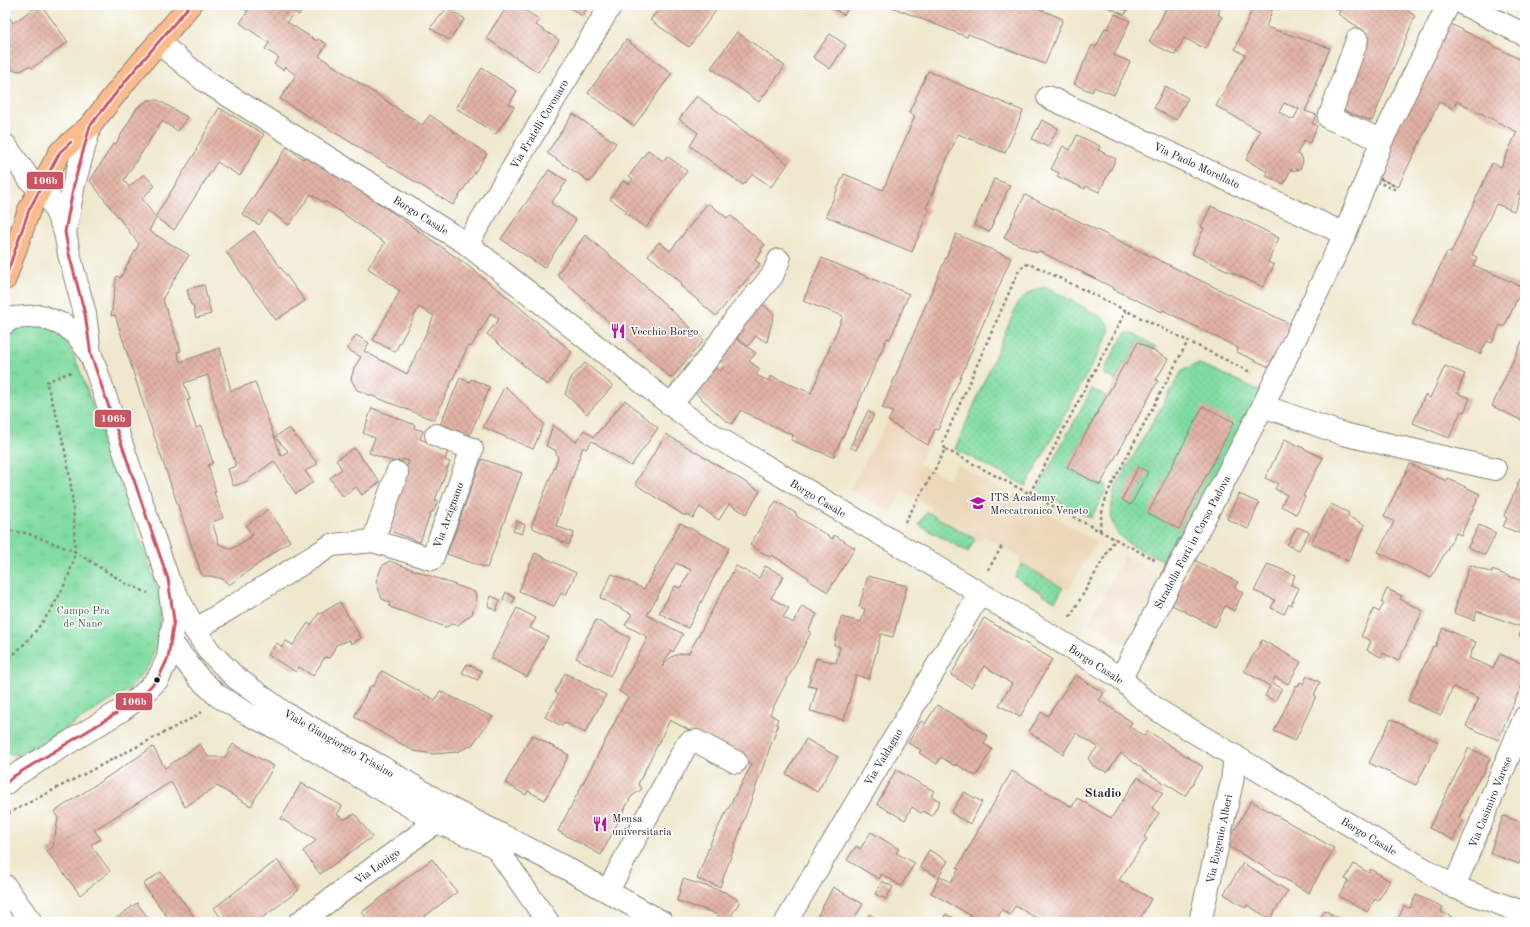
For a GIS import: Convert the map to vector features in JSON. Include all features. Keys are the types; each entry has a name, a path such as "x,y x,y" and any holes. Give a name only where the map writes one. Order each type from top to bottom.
{"main road":[{"path":"5,279 29,210 60,152 90,126 190,5"}],"street":[{"name":"Via Fratelli Coronaro","path":"467,244 611,5"},
{"name":"Stradella Forti in Corso Padova","path":"1121,678 1263,406 1345,234 1382,140 1448,5"},
{"path":"1465,5 1525,35"},
{"path":"1357,40 1329,118 1382,140"},
{"name":"Borgo Casale","path":"158,42 205,81 467,244 671,405 708,432 1121,678 1138,695 1160,711 1454,887 1525,913"},
{"name":"Via Paolo Morellato","path":"1048,97 1345,234"},
{"path":"65,232 74,184 90,126"},
{"path":"5,145 30,180 51,200 65,232 69,254 85,314 91,355 169,588 174,620 168,658 158,679 141,696 122,710 8,778"},
{"path":"671,405 713,352 736,318 772,276 779,260"},
{"path":"5,323 13,318 41,316 66,326 77,335 91,355"},
{"path":"1263,406 1342,434 1495,468"},
{"name":"Via Arzignano","path":"195,630 332,545 373,541 432,559 472,449 436,435"},
{"path":"373,541 397,473"},
{"path":"169,588 195,630"},
{"name":"Via Valdagno","path":"786,922 980,593"},
{"name":"Viale Giangiorgio Trissino","path":"195,630 210,652 235,678 283,712 380,766 445,816 477,822 608,890 662,922"},
{"path":"170,641 199,678 218,696 248,714 445,816 495,847 513,854 636,922"},
{"name":"Via Casimiro Varese","path":"1454,887 1525,716"},
{"path":"608,890 686,746 690,742 696,741 736,762"},
{"name":"Via Eugenio Alberi","path":"1206,920 1232,782 1235,756"},
{"name":"Via Lonigo","path":"300,922 445,816"},
{"name":"Viale Giangiorgio Trissino","path":"477,822 548,922"},
{"path":"6,888 31,922"}],"path":[{"path":"904,523 934,471 944,449 943,442 1018,272 1024,265 1030,264 1036,266 1255,374"},
{"path":"1030,493 1126,311"},
{"path":"1100,531 1102,506 1109,490 1188,341"},
{"path":"5,662 17,652 35,632 57,598 72,564 74,551 74,508 69,466 58,418 46,382 72,371"},
{"path":"944,449 1030,493 1158,562"},
{"path":"5,530 26,533 74,551 125,583 152,595 169,588"},
{"path":"1070,617 1115,539"},
{"path":"988,570 1002,546"},
{"path":"5,819 9,813 198,715 204,710"}],"shaded area":[{"name":"ITS Academy Meccatronico Veneto","path":"888,421 928,445 919,463 948,479 957,464 1014,497 1016,494 1096,542 1069,590 1018,562 1020,557 984,536 981,542 929,512 932,507 903,491 890,512 850,489"},
{"path":"1125,556 1163,578 1126,645 1088,623"}],"green space":[{"path":"1047,287 1103,318 1109,326 1110,332 1026,486 955,449 1018,303 1031,292"},
{"name":"Campo Pra de Nane","path":"22,325 48,328 63,337 78,365 157,588 161,611 160,629 156,647 148,666 130,689 32,749 19,755 5,754 5,338 8,334"},
{"path":"1125,333 1133,333 1156,347 1154,350 1138,341 1127,363 1125,362 1115,380 1102,373"},
{"path":"1199,364 1264,393 1189,542 1179,538 1165,561 1136,548 1122,538 1113,525 1111,516 1112,502 1115,488 1182,371 1193,365"},
{"path":"1092,389 1106,396 1067,468 1101,486 1103,482 1106,486 1106,490 1091,518 1037,490"},
{"path":"927,512 975,539 968,552 919,525"},
{"path":"1022,564 1063,588 1055,601 1015,577"}],"building":[{"path":"41,5 68,42 32,68 29,66 21,71 5,69 5,11 13,23"},
{"path":"246,5 306,5 299,15 294,12 287,22 317,41 318,39 327,44 319,56 422,125 430,115 487,154 453,205 280,99 296,75 285,67 283,70 274,64 279,58 265,49 269,43 240,23 248,11 244,9"},
{"path":"508,5 517,5 540,20 536,25 559,40 538,72 486,38"},
{"path":"566,5 589,5 582,16"},
{"path":"655,5 720,5 689,47 650,20 660,8"},
{"path":"826,5 850,5 844,15"},
{"path":"1030,5 1063,19 1045,64 968,34 967,37 889,6"},
{"path":"1103,5 1129,5 1125,15"},
{"path":"1168,5 1222,5 1218,14 1222,17 1206,49 1184,38 1175,55 1149,42"},
{"path":"1254,5 1274,5 1266,27 1330,48 1315,85 1317,85 1305,111 1317,115 1312,123 1317,126 1310,143 1304,140 1297,154 1302,157 1303,162 1300,169 1293,171 1291,169 1284,184 1266,176 1268,172 1246,160 1260,131 1216,106 1245,55 1235,49","holes":["1284,103 1299,109 1293,120 1279,112"]},
{"path":"1328,5 1392,5 1396,8 1397,5 1400,5 1415,16 1372,121 1335,107 1366,32 1338,14 1340,11"},
{"path":"447,8 465,19 449,40 430,28"},
{"path":"1115,14 1130,21 1114,55 1130,62 1114,95 1094,87 1092,92 1074,84 1092,45 1096,47 1105,28 1108,29"},
{"path":"1443,20 1525,62 1525,180 1518,194 1521,195 1514,211 1496,204 1472,255 1477,257 1473,265 1523,287 1504,327 1500,325 1492,343 1487,341 1480,354 1412,324 1447,252 1451,253 1492,163 1501,167 1517,132 1457,101 1453,109 1439,102 1398,187 1375,176"},
{"path":"737,32 785,66 759,102 711,68"},
{"path":"830,34 846,45 830,69 813,57"},
{"path":"626,40 672,73 634,126 588,93"},
{"path":"482,68 517,91 509,104 514,107 496,134 456,108"},
{"path":"928,71 1023,111 1005,153 958,134 926,208 929,209 912,252 826,216 844,174 883,190 915,116 909,113"},
{"path":"1165,86 1188,98 1176,120 1154,108"},
{"path":"697,96 788,164 771,187 753,174 743,185 690,146 698,133 679,119"},
{"path":"148,100 158,100 187,117 178,131 162,121 124,180 129,187 144,174 155,186 142,198 155,217 197,150 196,149 219,108 264,134 240,176 217,162 174,230 156,218 149,231 189,255 163,298 181,351 177,352 180,362 220,348 231,391 255,382 281,456 288,451 275,437 289,428 318,464 305,471 313,482 296,494 274,461 245,482 233,486 228,469 236,466 213,397 208,375 184,383 190,400 187,400 196,428 201,426 213,463 208,465 216,492 214,492 223,518 212,522 219,544 232,549 252,536 246,526 268,509 290,541 229,585 223,579 211,576 202,576 147,415 115,315 111,316 117,276 120,278 139,244 90,181 113,144 115,145 137,108"},
{"path":"573,114 616,143 590,182 547,153"},
{"path":"1042,120 1058,128 1048,147 1032,139"},
{"path":"1077,135 1100,146 1098,150 1116,159 1099,192 1086,186 1085,189 1057,176 1059,173 1051,169 1063,146 1070,150"},
{"path":"287,147 303,159 307,153 463,262 572,352 547,385 487,334 499,319 491,313 471,347 468,346 434,420 357,390 351,379 354,368 361,357 347,349 356,335 369,343 364,351 407,374 434,316 419,307 395,352 373,340 400,291 368,268 385,243 325,201 324,203 311,194 289,225 269,211 259,225 242,214"},
{"path":"648,150 663,161 667,156 687,171 646,228 625,213 627,211 610,199 623,181 629,184 633,179 629,176"},
{"path":"549,170 567,181 551,203 576,220 544,268 501,239"},
{"path":"994,179 1010,185 989,232 974,225"},
{"path":"1025,195 1290,324 1269,367 1237,352 1238,348 1163,310 1162,312 1113,289 1114,288 1039,251 1037,253 1004,238"},
{"path":"708,203 727,218 730,215 765,245 755,260 760,264 716,316 680,285 682,283 648,255 659,242 670,251"},
{"path":"1211,206 1250,223 1279,238 1268,262 1274,265 1263,287 1192,254 1204,228 1201,227"},
{"path":"254,231 305,301 276,320 226,252"},
{"path":"956,234 1011,258 938,430 935,429 928,445 888,421 893,412 882,408"},
{"path":"585,235 634,276 704,340 671,378 557,275"},
{"path":"822,258 909,294 890,339 887,338 853,416 833,457 791,440 793,435 741,410 732,424 725,420 693,391 714,367 720,371 725,365 719,360 736,339 756,353 749,361 760,369 756,375 769,381 770,376 811,393 843,316 803,301"},
{"path":"204,285 211,314 196,318 187,289"},
{"path":"759,301 774,314 767,342 756,336 748,346 737,338 744,330 738,326"},
{"path":"1525,335 1525,422 1492,406"},
{"path":"1138,342 1168,359 1156,380 1158,381 1100,485 1067,467"},
{"path":"585,363 613,386 587,414 565,394 571,378"},
{"path":"1445,366 1465,374 1457,393 1470,398 1464,412 1461,411 1449,438 1413,423 1425,395 1430,398"},
{"path":"460,378 470,382 471,379 490,387 469,437 440,425"},
{"path":"505,386 544,424 533,449 483,427"},
{"path":"625,400 658,428 631,466 592,441 586,449 583,447 556,526 574,533 569,545 531,527 558,458 555,450 546,446 553,425 576,442 584,430 594,437"},
{"path":"1203,406 1234,422 1179,529 1148,513"},
{"path":"372,408 415,425 414,428 423,431 420,439 448,450 445,460 450,462 435,500 438,501 433,512 431,512 420,542 382,528 409,461 403,459 401,462 398,460 397,463 369,453 375,438 363,433"},
{"path":"868,411 874,415 856,450 850,447"},
{"path":"666,434 760,491 746,514 729,504 719,520 700,507 693,518 686,514 685,516 635,484"},
{"path":"1285,439 1323,458 1303,496 1305,497 1296,514 1281,506 1287,495 1275,489 1278,484 1265,478"},
{"path":"354,448 380,482 362,495 356,487 343,497 330,478 342,469 336,460"},
{"path":"482,459 522,473 487,568 447,554"},
{"path":"1410,464 1446,481 1447,478 1480,494 1461,535 1456,533 1431,578 1378,552 1394,522 1384,516"},
{"path":"1138,467 1148,472 1131,505 1122,500"},
{"path":"1520,479 1525,481 1525,535 1503,527 1507,518 1504,516"},
{"path":"1239,494 1259,503 1248,529 1227,519"},
{"path":"776,501 797,514 796,516 833,539 834,535 855,548 828,592 808,580 809,578 772,555 770,557 750,545"},
{"path":"1331,504 1349,513 1347,516 1365,525 1348,561 1311,543"},
{"path":"517,521 525,525 522,534 513,531"},
{"path":"680,523 729,548 688,628 659,613 675,586 680,588 691,570 676,563 647,615 683,634 673,652 671,650 662,667 671,657 689,653 736,566 759,578 765,566 784,576 771,598 789,608 783,617 793,623 802,606 817,614 808,631 811,632 770,714 778,719 776,724 778,725 720,887 697,879 713,837 752,764 670,720 638,784 642,789 631,797 601,855 558,831 628,697 619,691 648,637 625,625 632,614 600,598 612,574 644,589"},
{"path":"1479,525 1496,533 1485,555 1468,547"},
{"path":"1297,527 1309,532 1299,550 1287,545"},
{"path":"1179,538 1188,543 1170,579 1161,574"},
{"path":"535,553 576,573 566,595 561,593 554,606 519,591"},
{"path":"1194,560 1238,582 1234,588 1243,592 1234,611 1225,606 1215,627 1172,605"},
{"path":"389,561 475,592 476,601 472,614 458,625 452,624 446,627 390,607 389,602 382,599 376,581 382,566"},
{"path":"1268,564 1295,575 1291,585 1299,588 1291,605 1289,604 1284,614 1271,608 1275,600 1254,591"},
{"path":"1470,565 1492,573 1492,570 1525,582 1525,638 1519,636 1522,627 1477,611 1474,620 1454,613"},
{"path":"868,576 907,586 893,637 881,634 869,679 856,675 844,720 810,711 817,688 808,686 816,658 836,663 840,647 834,645 841,617 861,622 865,609 859,607"},
{"path":"1387,589 1402,596 1400,599 1423,611 1398,661 1383,653 1381,657 1367,650 1371,641 1361,636 1374,609 1379,612 1384,603 1381,602"},
{"path":"506,592 515,598 512,604 503,599"},
{"path":"491,596 500,600 496,611 488,606"},
{"path":"340,602 361,638 351,644 350,640 336,645 330,658 325,657 313,676 299,667 296,672 268,655 277,643 282,647 286,641 293,645 308,623 311,625 319,613 320,614"},
{"path":"517,608 536,618 530,628 548,637 527,677 491,658"},
{"path":"984,618 1052,659 1020,717 999,705 1012,684 984,666 971,687 951,675"},
{"path":"596,620 630,638 610,676 576,658"},
{"path":"1443,628 1476,642 1469,658 1493,668 1500,654 1525,665 1525,677 1498,740 1466,726 1479,698 1453,687 1441,715 1408,701 1433,646 1435,647"},
{"path":"1262,640 1301,662 1288,684 1275,677 1272,683 1282,688 1275,701 1265,696 1270,686 1244,671"},
{"path":"467,664 482,671 478,680 462,673"},
{"path":"382,671 435,700 440,691 493,717 472,745 457,752 434,754 414,751 354,717 371,685 373,687"},
{"path":"565,673 606,695 585,733 564,722 562,726 545,717 558,695 555,692"},
{"path":"1075,675 1104,693 1099,700 1132,722 1129,726 1144,736 1148,731 1203,767 1185,796 1143,770 1121,753 1107,772 1093,766 1088,758 1098,747 1076,733 1063,754 1029,732 1041,712 1048,716"},
{"path":"1307,676 1320,682 1314,695 1316,696 1295,741 1274,731 1296,686 1298,687 1300,682 1303,684"},
{"path":"937,705 988,736 984,744 992,749 976,776 956,764 955,766 941,757 937,764 919,753 921,750 908,743 921,721 925,724"},
{"path":"1391,719 1438,742 1416,785 1369,763"},
{"path":"532,735 569,755 545,800 528,791 526,795 505,783"},
{"path":"806,739 838,757 817,792 786,774"},
{"path":"200,744 208,757 225,757 233,744 274,766 251,806 217,786 185,807 171,782 94,830 101,839 91,845 110,871 80,895 47,851 53,847 58,818 54,812 153,747 165,768"},
{"path":"1469,748 1490,758 1482,776 1480,776 1459,817 1463,819 1453,840 1429,828"},
{"path":"896,770 934,791 931,796 940,801 932,816 923,811 921,813 912,807 905,820 877,804"},
{"path":"1012,771 1072,807 1077,798 1111,818 1138,777 1163,793 1152,808 1159,813 1144,837 1147,839 1119,880 1151,899 1138,922 1044,922 1015,906 1010,915 1002,910 995,922 990,919 988,922 983,922 931,893 940,876 951,882 959,869 957,868"},
{"path":"301,783 342,806 337,815 345,819 355,814 372,837 320,874 303,851 317,840 281,819"},
{"path":"964,792 982,802 970,824 951,813"},
{"path":"1251,801 1334,848 1309,893 1226,845"},
{"path":"1525,812 1525,857 1522,856 1519,864 1490,853 1503,816 1521,822"},
{"path":"871,832 899,849 896,853 915,863 901,886 882,874 879,879 847,860 856,846 860,849"},
{"path":"929,850 948,861 938,877 920,867"},
{"path":"432,859 457,892 417,922 369,922 362,912"},
{"path":"277,860 299,890 257,922 224,922 214,908"},
{"path":"1243,863 1288,891 1270,919 1247,905 1246,908 1224,894"},
{"path":"1354,864 1369,873 1370,869 1390,881 1378,901 1375,899 1367,912 1339,896 1348,881 1345,879"},
{"path":"161,872 198,922 171,922 143,884"},
{"path":"683,879 725,892 740,901 728,921 712,912 677,901"},
{"path":"882,881 893,887 886,899 875,894"},
{"path":"833,887 863,904 854,919 859,922 822,922 816,919"},
{"path":"1416,895 1443,907 1441,912 1454,918 1452,922 1397,922 1404,906 1410,908"},
{"path":"137,903 151,922 111,922"},
{"path":"1325,910 1344,922 1318,922"},
{"path":"869,914 881,921 864,922"},
{"path":"946,914 960,922 941,922"}],"transit line":[{"name":"106b","path":"5,784 14,776 122,710 141,696 158,679 168,658 174,620 168,579 91,355 85,314 69,254 65,232 74,184 90,126 128,78 190,5"},
{"name":"106b","path":"5,279 29,210 60,152 71,142"}],"place":[{"name":"Vecchio Borgo","path":"618,331"},
{"name":"ITS Academy Meccatronico Veneto","path":"978,503"},
{"name":"Mensa universitaria","path":"600,824"}],"district":[{"name":"Stadio","path":"1103,792"}]}
